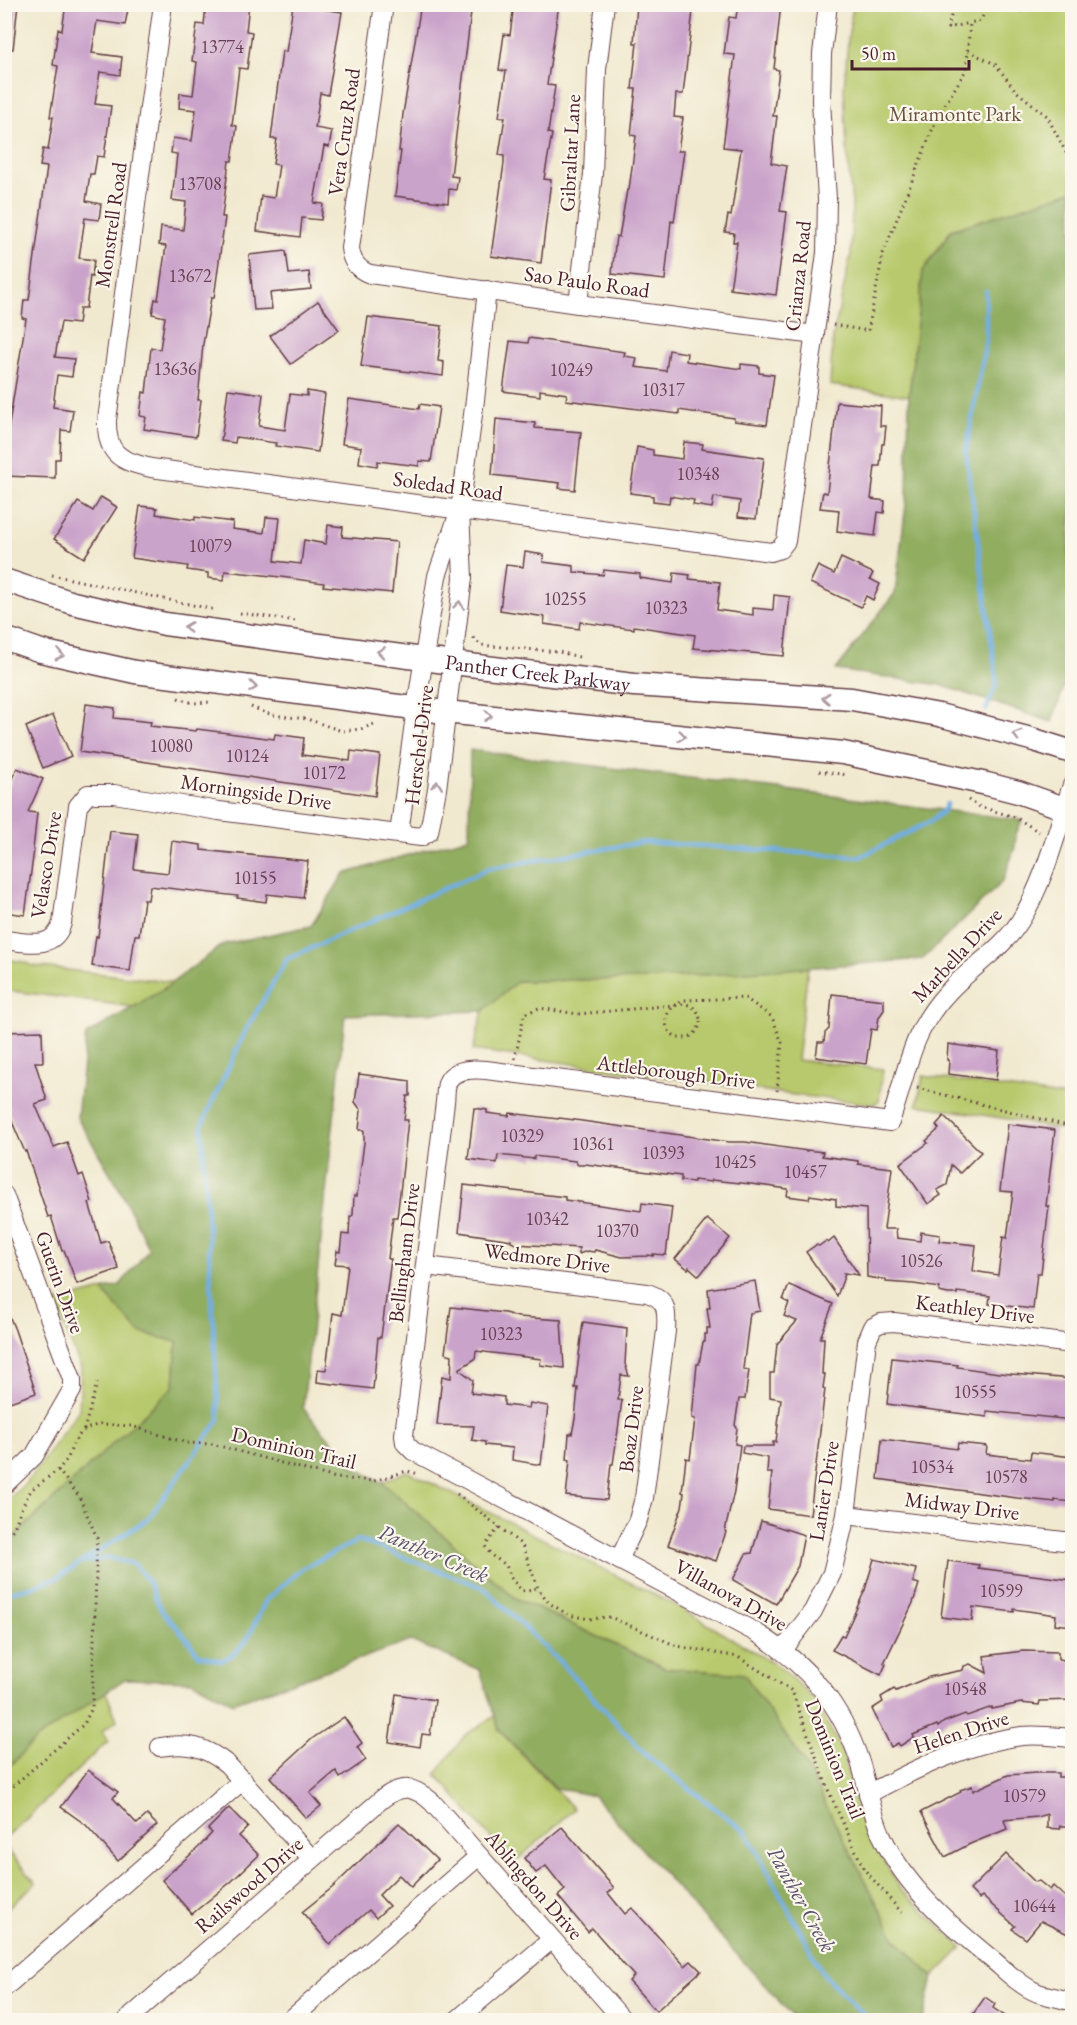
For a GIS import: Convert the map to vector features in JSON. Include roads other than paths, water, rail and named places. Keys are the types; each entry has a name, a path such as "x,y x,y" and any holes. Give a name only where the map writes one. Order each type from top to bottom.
{"main road":[{"name":"Panther Creek Parkway","path":"4,580 73,603 165,624 634,685 852,699 939,714 1072,752"},
{"path":"4,638 41,651 135,672 445,712 843,753 987,784 1069,809"}],"street":[{"name":"Monstrell Road","path":"114,452 108,436 107,420 163,4"},
{"name":"Vera Cruz Road","path":"356,265 352,260 350,248 384,4"},
{"name":"Gibraltar Lane","path":"578,304 594,174 597,69 605,4"},
{"name":"Crianza Road","path":"780,549 786,541 827,233 821,101 822,54 828,4"},
{"name":"Sao Paulo Road","path":"356,265 360,270 370,274 815,335"},
{"name":"Herschel Drive","path":"421,837 426,835 431,828 453,663 463,578 460,510 487,290"},
{"name":"Soledad Road","path":"114,452 127,462 151,468 766,551 780,549"},
{"name":"Herschel Drive","path":"399,834 437,576 460,510"},
{"name":"Marbella Drive","path":"890,1122 908,1060 920,1030 949,990 999,948 1019,923 1037,888 1069,809 1072,786"},
{"name":"Morningside Drive","path":"85,796 96,792 114,794 219,811 421,837"},
{"name":"Velasco Drive","path":"4,940 38,944 57,936 63,923 78,806 85,796"},
{"name":"Attleborough Drive","path":"457,1073 475,1069 890,1122"},
{"name":"Bellingham Drive","path":"405,1443 404,1434 447,1087 448,1081 457,1073"},
{"name":"Guerin Drive","path":"4,1195 72,1379 70,1396 40,1447 25,1467 4,1485"},
{"name":"Wedmore Drive","path":"426,1266 635,1291 656,1296 661,1300"},
{"name":"Boaz Drive","path":"619,1560 638,1520 647,1481 667,1316 661,1300"},
{"name":"Keathley Drive","path":"873,1327 881,1323 894,1323 1072,1340"},
{"name":"Lanier Drive","path":"783,1650 813,1611 832,1573 846,1515 867,1341 873,1327"},
{"name":"Villanova Drive","path":"405,1443 413,1451 757,1633 783,1650 817,1681 843,1722 860,1763 877,1826 905,1876 923,1897 977,1948 1010,1975 1037,1993 1065,2000"},
{"name":"Midway Drive","path":"846,1515 1072,1542"},
{"name":"Helen Drive","path":"868,1794 901,1776 949,1755 1001,1740 1024,1735 1072,1738"},
{"path":"160,1747 180,1745 201,1747 212,1752 228,1764 243,1780 312,1859"},
{"path":"4,1988 243,1780"},
{"name":"Railswood Drive","path":"126,2020 382,1799 404,1789"},
{"name":"Ablingdon Drive","path":"404,1789 419,1791 432,1802 619,2019"},
{"path":"290,2020 479,1856"},
{"path":"457,2020 551,1940"}],"waterway":[{"path":"986,291 986,341 966,451 997,683 986,710"},
{"path":"82,1562 148,1519 219,1420 202,1125 246,1030 287,959 490,868 645,842 860,857 931,821 944,810 947,804"},
{"name":"Panther Creek","path":"4,1593 57,1578 82,1562 109,1558 134,1564 148,1581 161,1610 199,1655 221,1661 234,1654 247,1640 266,1600 301,1569 359,1540 484,1588 560,1662 647,1756 746,1832 824,1975 869,2020"}],"park label":[{"name":"Miramonte Park","path":"955,114"}]}
